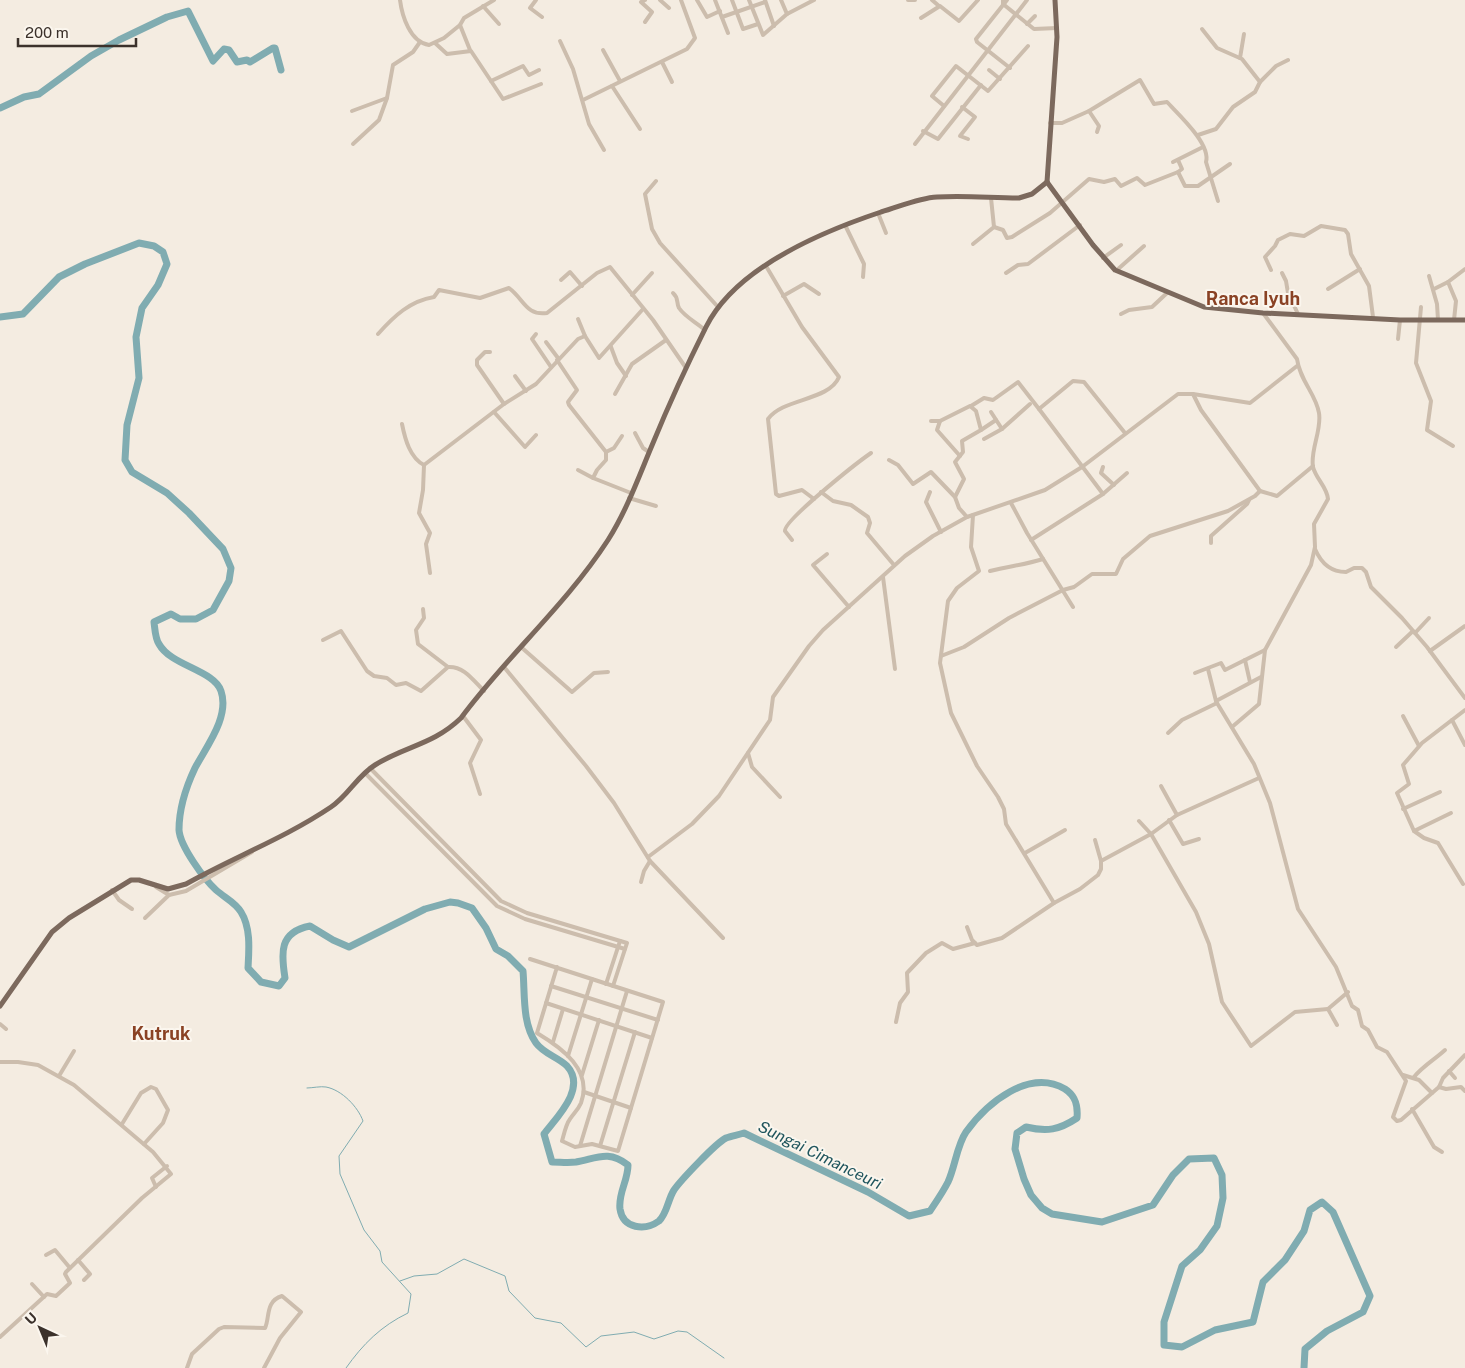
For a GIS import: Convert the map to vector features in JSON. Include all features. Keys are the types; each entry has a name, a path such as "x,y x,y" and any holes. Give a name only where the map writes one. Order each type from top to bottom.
{"main road":[{"path":"1055,0 1057,28 1047,182 1103,258 1117,270 1204,307 1400,320 1465,320"},
{"path":"0,1006 56,928 123,883 134,880 156,887 172,889 207,876 333,806 370,768 446,733 463,716 574,584 607,541 621,517 686,368 705,330 718,307 734,289 766,266 819,235 845,225 936,197 1023,197 1047,182"}],"street":[{"path":"400,0 404,20 420,42 426,45 435,43 460,25 464,18 494,0"},
{"path":"536,0 530,8 542,17"},
{"path":"660,0 669,8"},
{"path":"583,100 683,52 694,40 681,0"},
{"path":"697,0 707,17 720,11"},
{"path":"715,0 728,33"},
{"path":"732,0 743,30 758,24"},
{"path":"749,0 763,35 787,14 814,0"},
{"path":"781,0 787,14"},
{"path":"798,0 800,7"},
{"path":"908,0 915,0"},
{"path":"932,0 958,22 978,0"},
{"path":"1007,0 1003,2 976,39 1010,68"},
{"path":"915,144 923,131 1028,0"},
{"path":"642,1 652,12 645,22"},
{"path":"722,18 765,1 774,26"},
{"path":"1003,2 1016,15 1037,29 1057,28"},
{"path":"483,6 499,24"},
{"path":"921,18 938,6"},
{"path":"1028,24 1035,16"},
{"path":"460,25 470,50 504,100 541,84"},
{"path":"1202,29 1214,46 1240,58 1254,72 1260,82"},
{"path":"1240,58 1242,56 1244,34"},
{"path":"560,41 573,69 589,124 604,150"},
{"path":"353,144 379,120 387,98 393,65 414,52 420,42"},
{"path":"435,43 448,54 470,50"},
{"path":"944,106 932,96 957,66 989,90 1028,46"},
{"path":"603,50 620,81"},
{"path":"1198,135 1216,129 1233,107 1255,92 1260,82 1276,66 1288,60"},
{"path":"662,62 672,82"},
{"path":"491,81 523,66 529,75 539,70"},
{"path":"989,70 1000,79"},
{"path":"1050,123 1062,123 1089,111 1140,79 1154,104 1167,102 1198,135 1218,201"},
{"path":"923,131 938,139 981,85"},
{"path":"612,86 640,129"},
{"path":"352,111 387,98"},
{"path":"962,107 975,117 960,136 968,139"},
{"path":"1089,111 1099,126 1096,132"},
{"path":"1172,162 1202,147"},
{"path":"994,227 1002,229 1006,238 1010,238 1063,203 1086,179 1104,182 1115,178 1121,186 1137,178 1145,185 1182,169 1178,160"},
{"path":"1178,172 1186,186 1198,186 1230,164"},
{"path":"656,180 646,194 652,229 660,243 718,307"},
{"path":"991,198 994,227"},
{"path":"878,214 886,233"},
{"path":"845,225 864,264 863,277"},
{"path":"1006,273 1018,265 1028,264 1080,225"},
{"path":"1271,270 1265,257 1275,246 1277,240 1290,234 1304,236 1312,229 1324,226 1347,231 1351,254 1370,289 1373,317"},
{"path":"973,244 994,227"},
{"path":"1103,258 1121,245"},
{"path":"1117,270 1144,246"},
{"path":"766,266 802,327 839,377 828,389 779,409 768,418 776,494 779,496 802,490 814,499"},
{"path":"378,334 401,311 417,300 434,297 439,290 480,298 509,288 528,310 540,314 547,313 597,273 610,268 644,309 686,368"},
{"path":"1328,289 1360,269"},
{"path":"1434,289 1448,282 1465,269"},
{"path":"561,280 570,272 582,286"},
{"path":"632,295 652,273"},
{"path":"1282,273 1286,281 1288,293 1298,314"},
{"path":"1429,276 1434,289 1438,320"},
{"path":"1448,282 1456,300 1454,320"},
{"path":"783,296 804,284 819,294"},
{"path":"1121,314 1129,310 1152,307 1168,292"},
{"path":"673,293 678,296 680,309 690,320 705,330"},
{"path":"1421,307 1416,363 1430,399 1427,430 1453,446"},
{"path":"578,319 585,336 599,358 644,309"},
{"path":"1232,726 1257,707 1265,650 1311,565 1315,547 1314,524 1328,499 1328,494 1313,466 1319,414 1297,366 1295,356 1263,312"},
{"path":"1398,339 1400,320"},
{"path":"536,334 532,339 551,367"},
{"path":"430,573 426,545 430,533 419,513 423,490 424,466 504,404 526,392 578,339 585,336"},
{"path":"615,394 635,362 666,340"},
{"path":"546,342 576,390 568,402 569,405 606,452 606,460 593,478"},
{"path":"611,347 617,363 626,376"},
{"path":"490,352 484,352 478,358 477,364 504,404"},
{"path":"642,882 642,874 649,859 692,824 719,796 771,717 773,697 809,646 894,565 924,541 967,517 1045,490 1082,467 1178,394 1193,394 1250,403 1297,366"},
{"path":"515,376 526,392"},
{"path":"1039,409 1073,381 1082,381 1125,433"},
{"path":"931,421 940,421 984,398 993,400 1018,382 1103,494"},
{"path":"1193,394 1201,410 1260,491 1277,496 1313,466"},
{"path":"984,438 1002,428 1030,404"},
{"path":"971,406 976,413 981,430"},
{"path":"494,412 525,447 536,435"},
{"path":"991,412 1002,428"},
{"path":"955,497 964,479 956,465 964,451 961,444 963,439 996,420"},
{"path":"940,421 936,430 960,456"},
{"path":"402,424 408,446 416,459 424,466"},
{"path":"635,433 643,448 649,452"},
{"path":"606,452 614,448 622,436"},
{"path":"792,540 784,528 821,492 871,453"},
{"path":"889,460 898,465 913,484 931,472 955,497 959,508 967,517"},
{"path":"1103,467 1102,473 1114,485"},
{"path":"578,470 656,506"},
{"path":"1031,540 1103,494 1127,473"},
{"path":"941,656 964,647 1003,622 1063,590 1074,587 1094,574 1113,575 1118,573 1123,559 1154,534 1215,516 1249,500 1260,491"},
{"path":"821,492 834,501 851,505 868,517 870,523 867,533 894,565"},
{"path":"930,492 926,502 941,532"},
{"path":"1211,543 1210,536 1247,504 1249,500"},
{"path":"1012,503 1031,540 1073,607"},
{"path":"973,515 971,548 979,571 957,588 950,597 941,656 942,679 951,713 977,766 998,797 1004,809 1006,824 1054,903"},
{"path":"1315,547 1322,562 1332,570 1346,572 1354,568 1362,568 1373,590 1414,632 1465,698"},
{"path":"827,554 813,565 849,607"},
{"path":"990,571 1015,564 1024,565 1043,559"},
{"path":"883,577 895,669"},
{"path":"423,609 424,618 416,630 418,644 448,667 462,669 484,691"},
{"path":"1396,648 1429,618"},
{"path":"1430,651 1465,626"},
{"path":"323,640 341,630 357,658 371,674 385,677 396,685 406,683 420,691 427,688 448,667"},
{"path":"520,646 572,692 594,673 608,672"},
{"path":"1195,673 1221,663 1225,670 1265,650"},
{"path":"1246,660 1250,682"},
{"path":"504,667 614,803 649,859 723,938"},
{"path":"1208,669 1216,702 1232,726 1260,778 1270,803 1294,900 1323,950 1336,967 1348,992 1352,1006 1358,1011 1363,1027 1368,1030 1375,1044 1386,1051 1406,1082 1394,1118 1400,1121 1432,1093 1464,1055"},
{"path":"1168,733 1182,720 1261,677"},
{"path":"1463,884 1438,843 1414,831 1398,793 1409,782 1402,766 1419,746 1465,710"},
{"path":"463,716 481,740 470,764 480,794"},
{"path":"1403,716 1419,746"},
{"path":"1452,720 1465,746"},
{"path":"748,753 752,767 780,797"},
{"path":"370,768 501,900 527,913 627,943 613,986"},
{"path":"365,772 497,906 525,919 625,949"},
{"path":"1101,862 1151,834 1178,815 1260,778"},
{"path":"1161,786 1178,815"},
{"path":"1404,809 1440,792"},
{"path":"1414,831 1451,813"},
{"path":"1169,820 1183,844 1199,839"},
{"path":"1139,821 1151,834 1196,912 1209,944 1222,1002 1251,1046 1254,1046 1270,1029 1294,1012 1328,1009 1348,992"},
{"path":"1025,853 1065,830"},
{"path":"896,1022 900,1003 908,992 908,972 916,962 942,943 953,949 975,943 980,945 1002,938 1054,903 1080,890 1101,869 1095,840"},
{"path":"145,918 169,895 186,892 207,876"},
{"path":"156,887 169,895"},
{"path":"112,890 119,900 132,909"},
{"path":"967,927 975,943"},
{"path":"606,984 620,940"},
{"path":"530,959 663,1002 618,1152 592,1144 575,1148 562,1141 569,1119 577,1112 584,1092 582,1075 599,1020"},
{"path":"557,967 537,1032 554,1042 568,1056 582,1075"},
{"path":"568,1056 592,979"},
{"path":"551,986 658,1020"},
{"path":"580,1146 627,991"},
{"path":"546,1003 652,1038"},
{"path":"554,1042 563,1009"},
{"path":"1328,1009 1337,1025"},
{"path":"0,1024 6,1029"},
{"path":"600,1146 635,1032"},
{"path":"1414,1077 1424,1064 1434,1061 1445,1050"},
{"path":"60,1076 74,1052"},
{"path":"0,1062 28,1062 60,1076 88,1095 122,1124 167,1166 171,1174 65,1273 70,1284 66,1290 56,1296 49,1294 44,1296 0,1337"},
{"path":"1449,1071 1455,1078"},
{"path":"1403,1075 1414,1077 1432,1093"},
{"path":"1439,1086 1446,1089 1460,1088 1465,1091"},
{"path":"122,1124 141,1093 151,1087 156,1089 168,1110 163,1123 144,1144"},
{"path":"584,1092 632,1108"},
{"path":"1412,1109 1434,1147 1442,1152"},
{"path":"156,1187 152,1178 167,1166"},
{"path":"46,1255 55,1250 70,1268"},
{"path":"78,1260 90,1274 84,1280"},
{"path":"32,1284 44,1296"},
{"path":"187,1368 192,1354 219,1329 224,1327 265,1328 268,1311 277,1298 282,1296 301,1312 280,1338 264,1368"}],"waterway":[{"path":"0,108 24,97 39,94 91,56 119,40 167,17 188,11 213,61 224,49 229,50 237,62 247,60 250,62 275,48 281,70"},
{"name":"Sungai Cimanceuri","path":"0,317 23,314 59,277 85,264 139,243 154,246 163,252 167,264 158,285 142,308 136,337 139,378 127,425 125,460 132,472 167,493 189,513 223,549 231,568 229,581 213,610 196,619 180,619 171,614 154,622 157,639 165,651 173,658 210,678 221,691 223,701 220,721 189,783 182,806 179,830 180,837 188,853 205,878 241,912 248,932 248,968 261,982 279,986 285,978 284,945 287,938 300,929 310,926 349,947 425,909 450,902 472,908 486,928 496,949 508,956 523,971 526,1017 528,1027 536,1043 567,1066 572,1075 574,1084 568,1102 544,1134 552,1162 576,1162 609,1156 621,1160 628,1165 620,1198 620,1209 625,1221 641,1227 653,1224 662,1218 674,1190 721,1141 744,1133 868,1192 909,1216 930,1211 948,1182 963,1137 985,1110 997,1100 1023,1086 1037,1083 1051,1084 1065,1089 1072,1095 1077,1105 1077,1118 1053,1129 1026,1127 1017,1133 1015,1149 1031,1195 1042,1208 1052,1214 1102,1222 1153,1205 1173,1175 1189,1159 1214,1158 1222,1175 1223,1198 1217,1226 1200,1250 1182,1266 1164,1322 1164,1345 1182,1347 1215,1330 1253,1322 1263,1282 1285,1260 1304,1231 1310,1210 1322,1202 1333,1212 1370,1296 1363,1312 1327,1331 1305,1349 1304,1368"},
{"path":"307,1088 324,1087 338,1092 349,1100 361,1116 363,1121 339,1156 340,1174 364,1230 380,1251 382,1262 411,1294 408,1313 373,1336 346,1368"},
{"path":"400,1281 414,1276 437,1274 464,1259 505,1276 509,1291 535,1318 561,1323 586,1347 601,1336 634,1332 654,1339 678,1331 687,1332 724,1358"}],"district":[{"name":"Ranca Iyuh","path":"1253,298"},
{"name":"Kutruk","path":"161,1033"}]}
